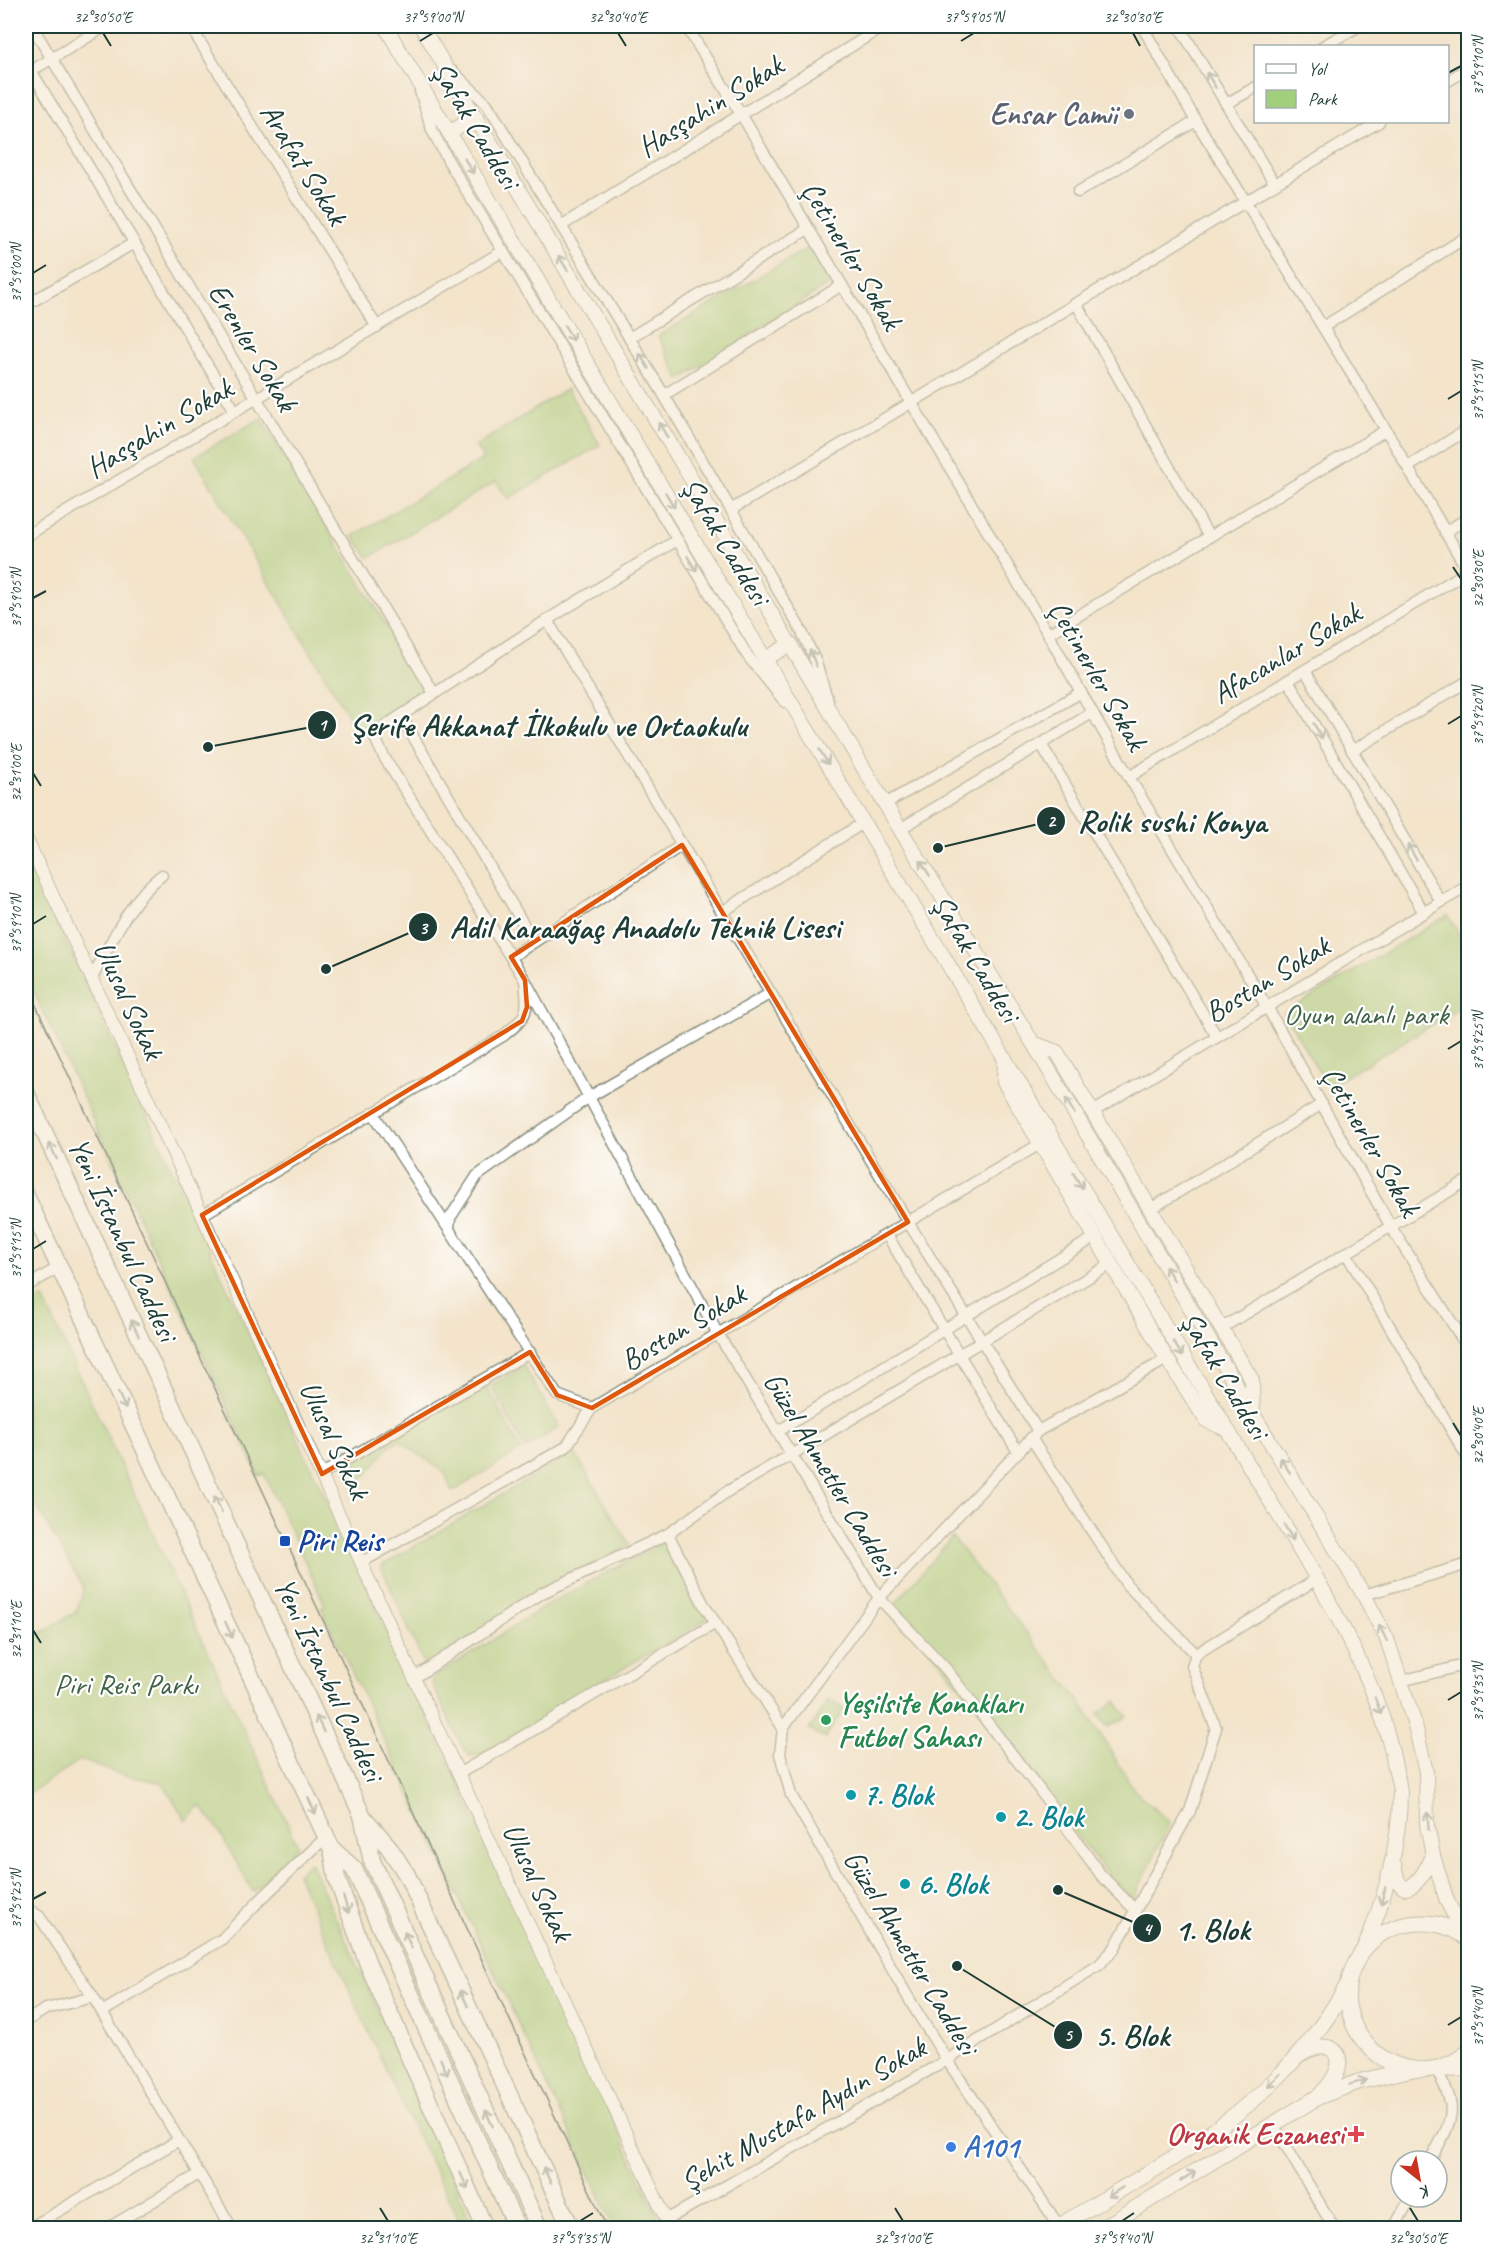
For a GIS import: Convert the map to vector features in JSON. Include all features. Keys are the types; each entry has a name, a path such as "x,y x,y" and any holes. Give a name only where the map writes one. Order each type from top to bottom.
{"highway":[{"name":"Yeni İstanbul Caddesi","path":"26,1093 362,1815 372,1861 539,2229"},
{"path":"26,1196 329,1843 337,1879 368,1964 485,2229"},
{"path":"362,1815 388,1846 407,1875 571,2229"},
{"path":"329,1843 354,1869 517,2229"}],"main road":[{"name":"Şafak Caddesi","path":"385,26 1317,1578 1361,1664 1390,1737 1400,1793 1393,1856 1377,1916 1362,1952"},
{"name":"Şafak Caddesi","path":"421,26 900,829 1033,1043 1253,1414 1364,1595 1387,1639 1416,1725 1426,1772 1427,1825 1433,1856 1447,1901 1467,1938"},
{"path":"449,133 476,117"},
{"path":"765,659 790,644"},
{"path":"1033,1043 1057,1052 1251,1380 1253,1414"},
{"path":"1005,1059 1004,1082 1167,1359 1206,1419 1226,1429"},
{"path":"1393,1856 1399,1884 1410,1888 1425,1874 1433,1856"},
{"path":"1057,2227 1218,2126 1260,2094 1296,2056 1330,2012 1348,1984 1362,1952 1379,1936 1410,1923 1433,1923 1455,1930 1467,1938"},
{"path":"1348,1984 1348,2008 1362,2040 1370,2049 1389,2062 1412,2069"},
{"path":"1296,2056 1322,2046 1335,2051 1339,2069 1335,2079 1318,2097"},
{"path":"1435,2068 1456,2061 1468,2052"},
{"path":"1103,2229 1318,2097 1358,2082 1412,2069 1468,2069"}],"street":[{"name":"Erenler Sokak","path":"32,26 434,693"},
{"path":"27,69 51,58 106,26"},
{"name":"Arafat Sokak","path":"190,26 376,327"},
{"name":"Çetinerler Sokak","path":"686,26 741,114 1048,634 1129,777 1267,1007 1391,1227 1468,1348"},
{"name":"Hasşahin Sokak","path":"561,226 884,26"},
{"path":"1142,26 1196,121 1386,430 1468,571"},
{"path":"1179,26 1274,183"},
{"path":"1325,45 1359,26"},
{"path":"443,62 487,104 664,394 801,630 815,660 831,713"},
{"path":"1449,80 1468,68"},
{"name":"Erenler Sokak","path":"27,69 235,411"},
{"path":"416,76 432,130 503,252 747,655 805,725"},
{"path":"1226,104 1254,88"},
{"path":"1078,192 1196,121"},
{"path":"732,509 912,404 1274,183 1377,123"},
{"path":"629,338 808,229"},
{"path":"1323,327 1468,236"},
{"path":"26,305 134,243"},
{"name":"Hasşahin Sokak","path":"26,536 503,252"},
{"path":"664,394 842,285"},
{"path":"1076,303 1209,537"},
{"path":"1408,467 1468,429"},
{"path":"1048,634 1386,430"},
{"path":"1445,532 1468,518"},
{"path":"534,942 401,717 547,620 677,540"},
{"name":"Afacanlar Sokak","path":"1129,777 1468,571"},
{"path":"547,620 1127,1584 1196,1654 1317,1578"},
{"path":"1305,670 1441,903"},
{"path":"1288,680 1424,913"},
{"path":"1352,751 1468,681"},
{"path":"885,804 1080,693"},
{"path":"900,829 1092,713"},
{"name":"Güzel Ahmetler Caddesi","path":"401,717 379,730 375,738 384,757 525,980 718,1334 879,1598 783,1728 780,1754 791,1796 947,2060 1057,2227"},
{"path":"1041,744 1217,1037"},
{"path":"722,912 863,822"},
{"name":"Ulusal Sokak","path":"26,838 668,2224"},
{"path":"511,957 682,845"},
{"path":"91,980 132,907 152,882 162,875"},
{"name":"Bostan Sokak","path":"1091,1113 1468,886"},
{"path":"202,1215 503,1036 522,1021 527,1007 525,980"},
{"path":"449,1228 450,1218 477,1176 589,1097 771,993"},
{"path":"1149,1210 1322,1104"},
{"path":"373,1113 557,1395 592,1408"},
{"name":"Bostan Sokak","path":"362,1562 566,1447 592,1408 1040,1144"},
{"path":"1220,1329 1468,1180"},
{"path":"886,1235 1018,1452"},
{"path":"777,1432 1095,1237"},
{"path":"1346,1253 1468,1458"},
{"path":"414,1678 542,1593 668,1534 728,1491 1111,1264"},
{"path":"26,1287 59,1267"},
{"path":"322,1474 530,1352"},
{"path":"1135,1910 1101,1875 1039,1789 946,1669 879,1598 1035,1434 1167,1359"},
{"path":"668,1534 704,1605 783,1728"},
{"path":"1364,1595 1468,1564"},
{"path":"460,1773 716,1623"},
{"name":"Şehit Mustafa Aydın Sokak","path":"668,2224 947,2060 1099,1965 1114,1949 1190,1811 1216,1728 1192,1666 1196,1654"},
{"path":"1401,1681 1468,1664"},
{"path":"102,2012 222,1940 258,1902 329,1843"},
{"path":"26,1908 39,1916 93,1996 232,2229"},
{"path":"26,2021 46,2008 93,1996"},
{"path":"1435,2068 1447,2089 1452,2107 1450,2122 1436,2149"},
{"path":"1273,2124 1334,2229"},
{"path":"30,2229 179,2140"},
{"path":"108,2229 199,2174"},
{"path":"1394,2229 1405,2209"}],"highlighted area":[{"path":"682,845 908,1222 592,1408 557,1395 530,1352 322,1474 202,1215 522,1021 527,1007 525,980 511,957"}],"green space":[{"path":"811,246 831,283 680,380 658,336"},
{"path":"567,389 600,445 508,499 496,481 369,558 353,536 483,459 475,446"},
{"path":"261,418 425,689 359,733 194,457"},
{"path":"26,857 444,1752 663,2228 615,2228 321,1607 325,1605 268,1482 264,1474 259,1476 26,975"},
{"name":"Oyun alanlı park","path":"1448,915 1468,950 1468,1003 1328,1087 1284,1013"},
{"name":"Piri Reis Parkı","path":"43,1298 298,1846 253,1892 216,1826 200,1805 186,1821 163,1783 119,1774 80,1760 26,1795 26,1642 76,1612 84,1588 26,1488 26,1308"},
{"path":"524,1366 559,1427 525,1449 491,1385"},
{"path":"485,1383 521,1450 452,1492 445,1473 399,1440 390,1445 366,1476 353,1481 344,1463"},
{"path":"574,1452 630,1545 503,1618 435,1663 423,1662 381,1566"},
{"path":"952,1537 1081,1703 1135,1791 1170,1823 1133,1900 1104,1870 895,1604"},
{"path":"661,1543 670,1545 708,1616 706,1620 585,1691 570,1704 484,1755 470,1756 462,1746 432,1683 434,1677 557,1599"},
{"name":"Yeşilsite Konakları Futbol Sahası","path":"829,1699 844,1709 825,1738 809,1730"},
{"path":"1116,1701 1127,1717 1108,1727 1097,1714"},
{"path":"310,1862 411,2080 474,2228 463,2228 396,2092 297,1874"}],"tram line":[{"path":"26,984 607,2228"}],"place":[{"name":"Ensar Camii","path":"1129,114"},
{"name":"Şerife Akkanat İlkokulu ve Ortaokulu","path":"208,747"},
{"name":"Rolik sushi Konya","path":"938,848"},
{"name":"Adil Karaağaç Anadolu Teknik Lisesi","path":"326,969"},
{"name":"Piri Reis","path":"285,1541"},
{"name":"Yeşilsite Konakları Futbol Sahası","path":"826,1720"},
{"name":"7. Blok","path":"851,1795"},
{"name":"2. Blok","path":"1001,1817"},
{"name":"6. Blok","path":"905,1884"},
{"name":"1. Blok","path":"1058,1890"},
{"name":"5. Blok","path":"957,1966"},
{"name":"Organik Eczanesi","path":"1356,2134"},
{"name":"A101","path":"951,2147"}]}
